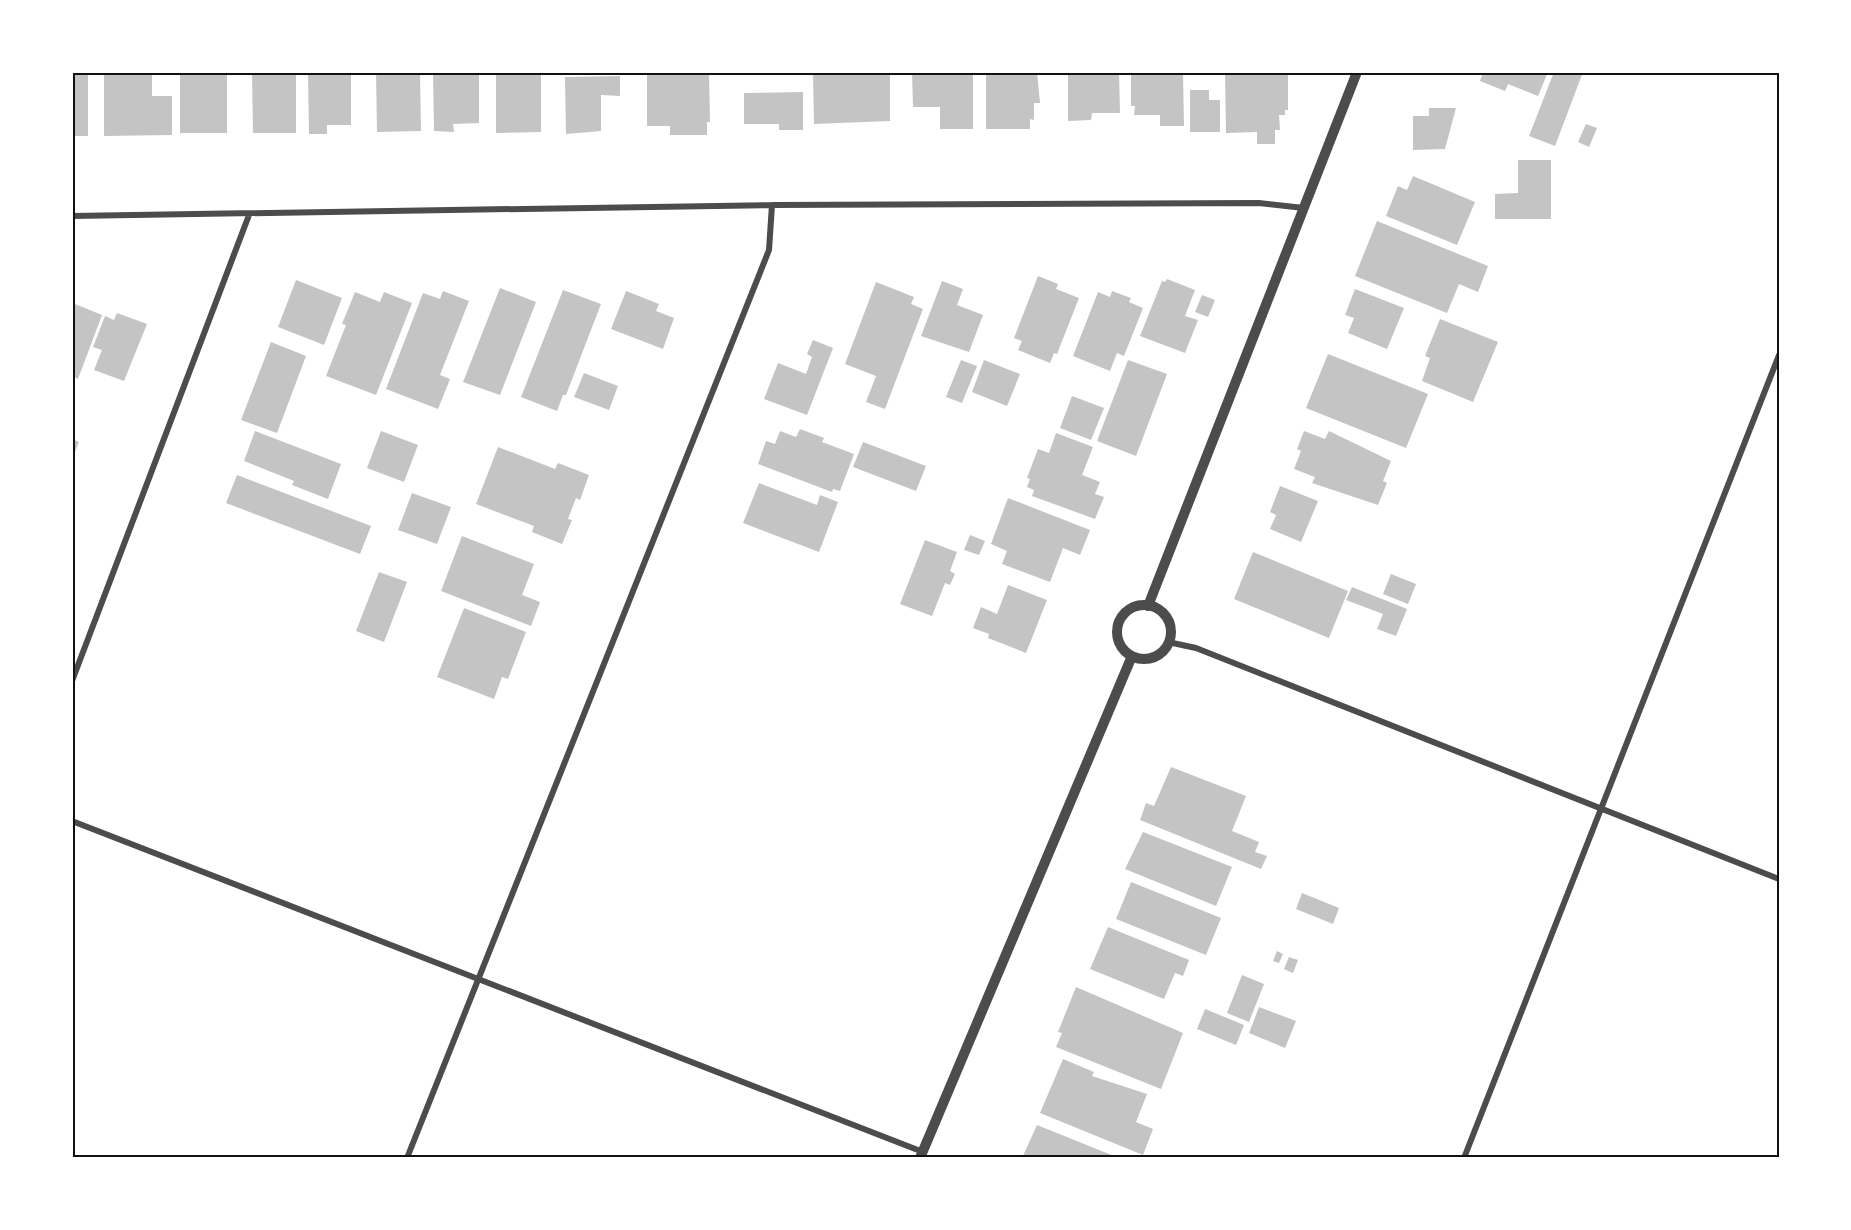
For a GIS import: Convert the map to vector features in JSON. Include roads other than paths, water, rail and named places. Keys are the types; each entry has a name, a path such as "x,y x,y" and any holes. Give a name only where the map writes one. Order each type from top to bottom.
{"street":[{"path":"1148,606 1357,72"},
{"path":"72,216 772,205 1259,203 1304,208"},
{"path":"407,1158 769,250 772,205"},
{"path":"72,681 249,215"},
{"path":"1464,1158 1779,355"},
{"path":"1148,606 1157,609 1167,619 1170,633 1168,642 1153,657 1142,659 1132,656 1118,642 1117,626 1128,610 1148,606"},
{"path":"1168,642 1196,648 1779,879"},
{"path":"72,821 479,978 922,1155 1132,656"}]}
